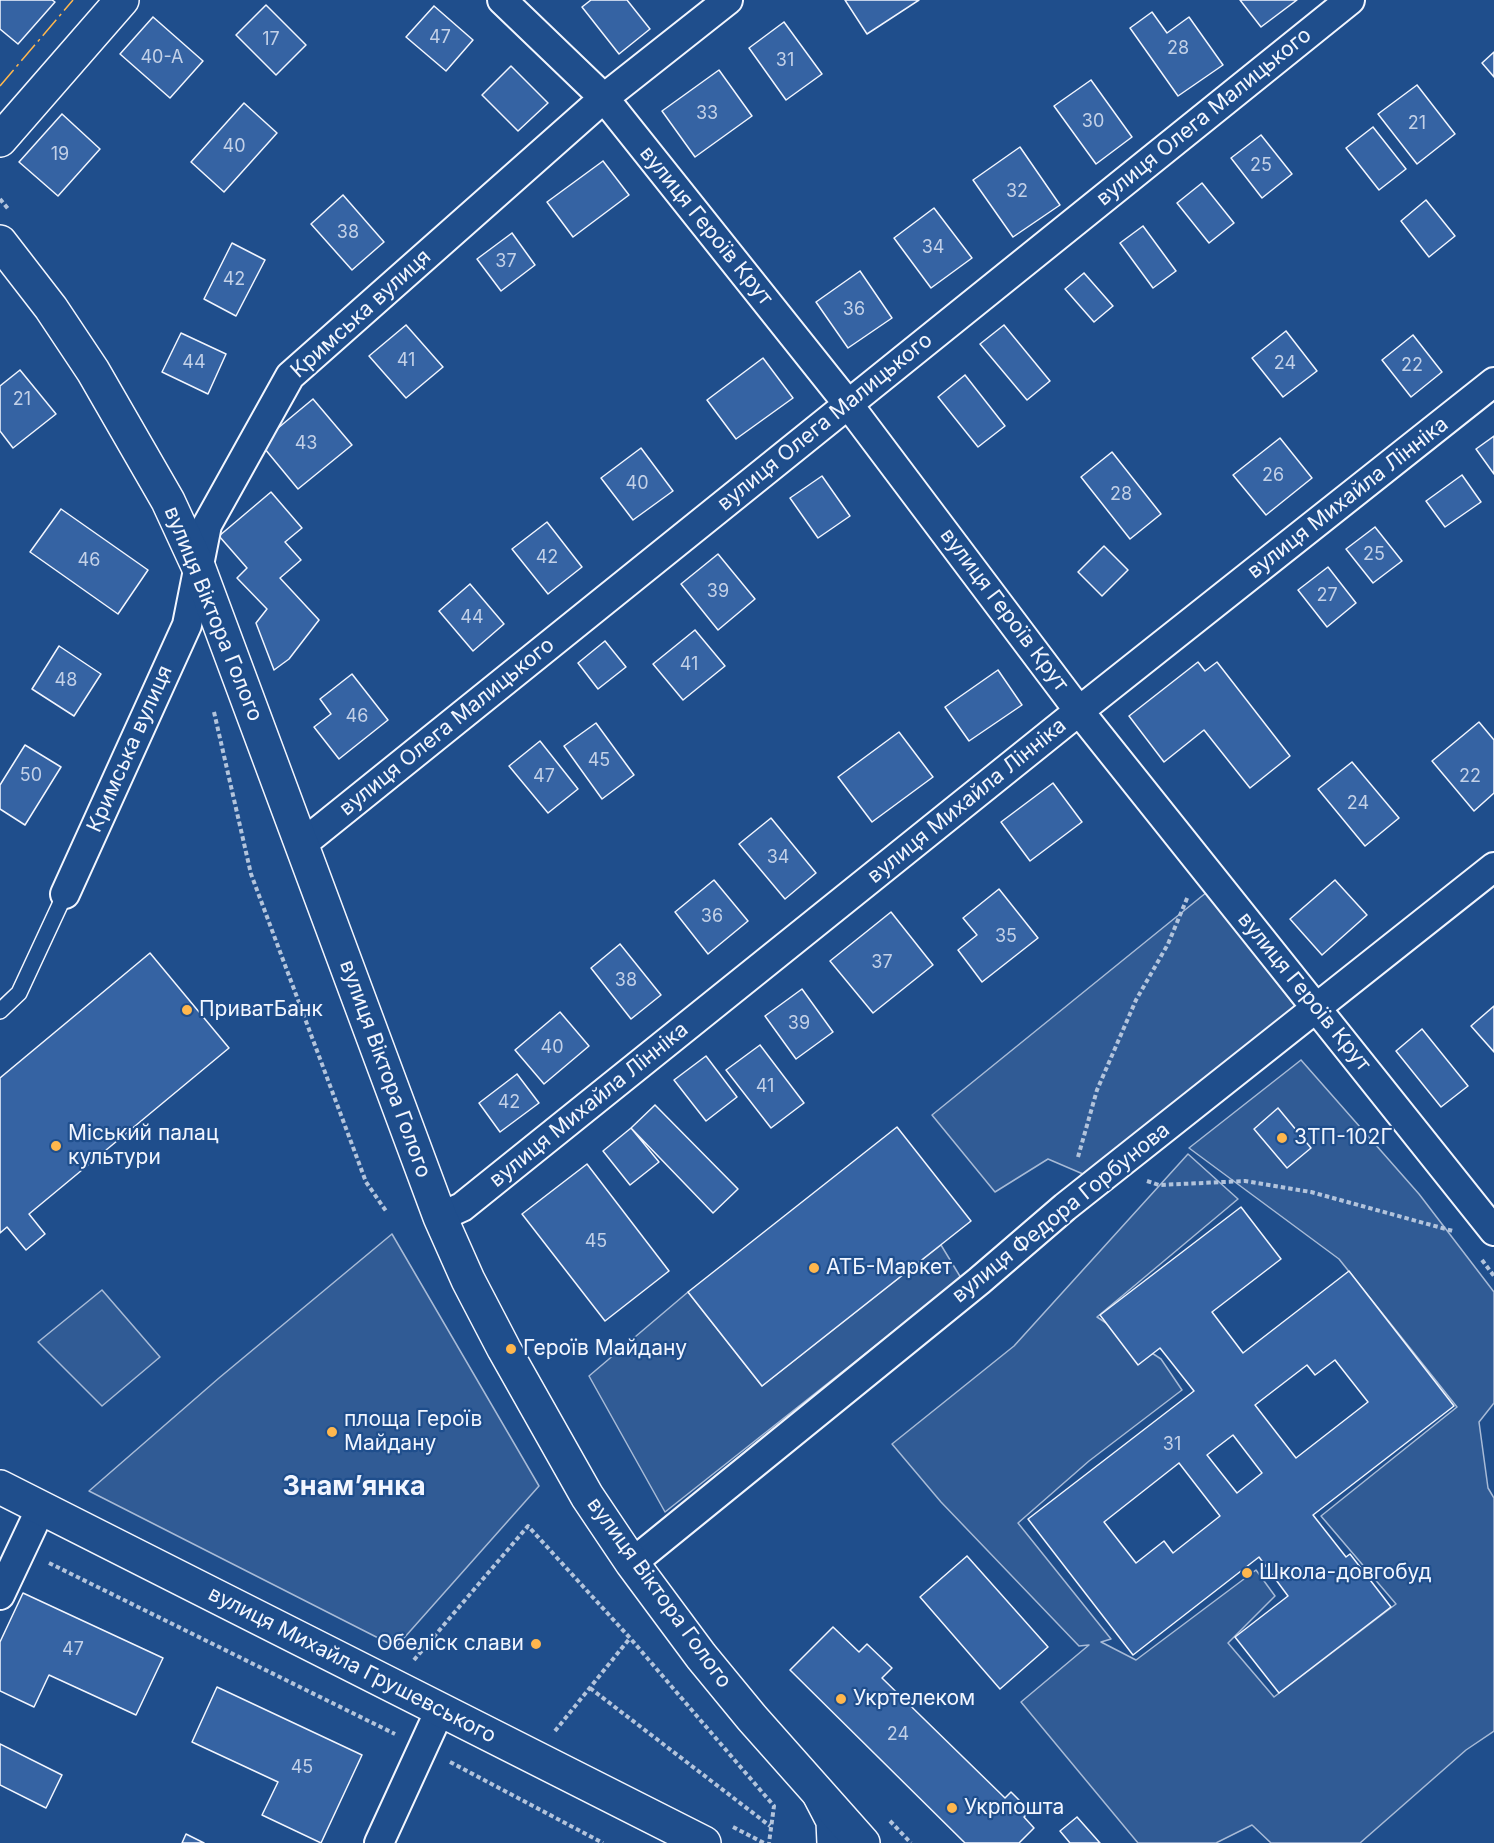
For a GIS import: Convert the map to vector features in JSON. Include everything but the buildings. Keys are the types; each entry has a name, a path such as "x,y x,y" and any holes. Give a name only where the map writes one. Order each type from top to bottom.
{"main road":[{"path":"0,140 123,0"},
{"name":"вулиця Віктора Голого","path":"7,229 51,308 93,371 168,501 198,566 440,1217 468,1280 538,1411 587,1496 632,1563 709,1665 863,1843"},
{"name":"вулиця Михайла Грушевського","path":"0,1487 704,1843"},
{"path":"820,1796 833,1821 834,1843"}],"street":[{"name":"вулиця Героїв Крут","path":"502,0 604,98 848,404 1079,711 1494,1231"},
{"name":"Кримська вулиця","path":"65,894 187,625 207,525 290,376 604,98 728,0"},
{"name":"вулиця Олега Малицького","path":"302,845 1350,0"},
{"name":"вулиця Михайла Лінніка","path":"440,1217 462,1208 1079,711 1494,382"},
{"name":"вулиця Федора Горбунова","path":"632,1563 979,1281 1112,1169 1494,867"},
{"path":"0,1595 41,1508"},
{"path":"379,1843 440,1710"}],"lane":[{"path":"0,1011 19,993 65,894"}],"path":[{"path":"0,199 7,229"},
{"path":"213,708 251,874 366,1182 386,1211"},
{"path":"1065,1207 1097,1090 1136,1000 1168,944 1189,894"},
{"path":"1112,1169 1159,1185 1245,1181 1311,1192 1460,1233"},
{"path":"413,1661 528,1526 630,1638 774,1806 769,1843"},
{"path":"21,1549 422,1748 603,1843"},
{"path":"552,1734 630,1638"},
{"path":"590,1688 771,1827"},
{"path":"887,1818 910,1843"}],"shaded area":[{"path":"1207,892 1298,1010 1090,1177 1048,1159 995,1192 932,1115"},
{"path":"1301,1060 1419,1194 1494,1292 1494,1403 1479,1422 1488,1488 1494,1498 1494,1731 1466,1750 1360,1843 1271,1843 1252,1825 1216,1843 1138,1843 1021,1702 1089,1645 1079,1646 941,1502 892,1444 1014,1346 1188,1154 1238,1199 1097,1317 1161,1359 1182,1390 1089,1461 1018,1523 1111,1639 1101,1642 1136,1660 1256,1570 1275,1596 1228,1643 1274,1697 1396,1604 1321,1516 1457,1407 1339,1259 1189,1148"},
{"name":"площа Героїв Майдану","path":"392,1234 539,1486 396,1647 89,1491 219,1378"},
{"path":"941,1245 961,1278 665,1512 589,1376 688,1292 762,1386"},
{"path":"102,1290 160,1357 102,1406 38,1342"}],"power":[{"path":"0,86 73,0"}],"place":[{"name":"ПриватБанк","path":"187,1010"},
{"name":"ЗТП-102Г","path":"1282,1138"},
{"name":"Міський палац культури","path":"56,1146"},
{"name":"АТБ-Маркет","path":"814,1268"},
{"name":"Героїв Майдану","path":"511,1349"},
{"name":"площа Героїв Майдану","path":"332,1432"},
{"name":"Школа-довгобуд","path":"1247,1573"},
{"name":"Обеліск слави","path":"536,1644"},
{"name":"Укртелеком","path":"841,1699"},
{"name":"Укрпошта","path":"952,1808"}],"district":[{"name":"Знам’янка","path":"354,1487"}]}
